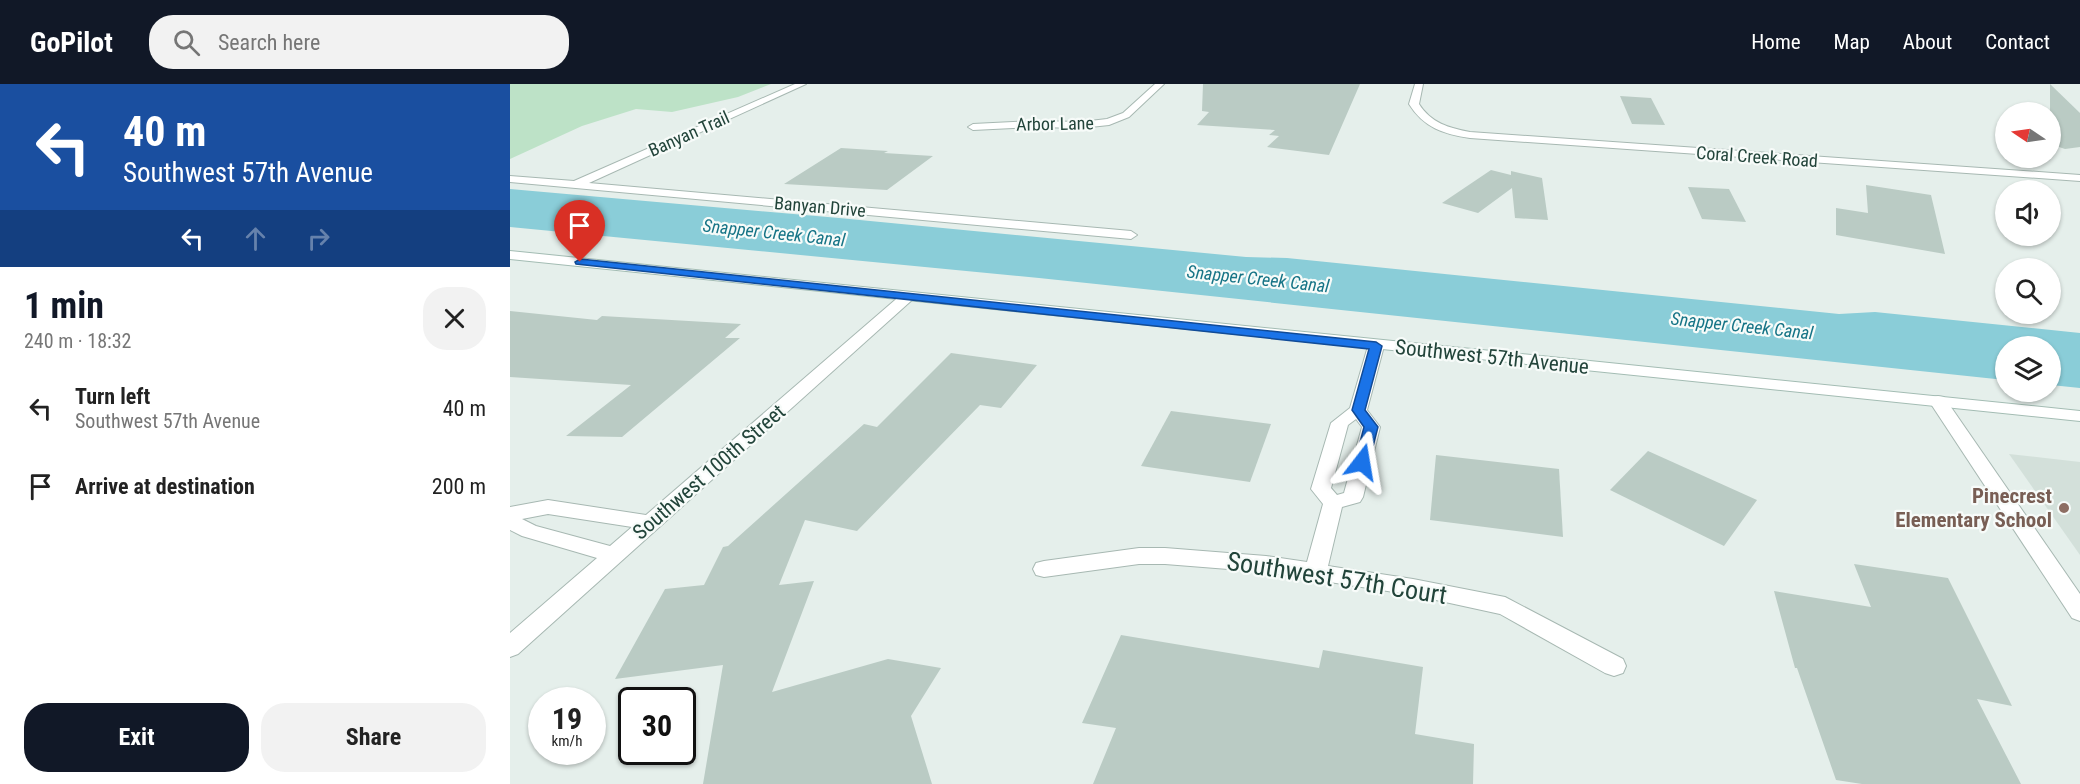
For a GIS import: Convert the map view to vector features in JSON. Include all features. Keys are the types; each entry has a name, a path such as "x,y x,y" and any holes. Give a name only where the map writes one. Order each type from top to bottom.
{"street":[{"name":"Banyan Trail","path":"576,185 802,84"},
{"name":"Arbor Lane","path":"973,127 1036,124 1082,125 1108,122 1126,115 1160,84"},
{"name":"Coral Creek Road","path":"1419,84 1414,104 1421,117 1435,126 1473,135 1527,142 2080,178"},
{"name":"Banyan Drive","path":"510,179 1131,235"},
{"name":"Southwest 57th Avenue","path":"510,255 1376,346 2080,416"},
{"name":"Southwest 100th Street","path":"510,647 907,297"},
{"path":"1332,503 1321,489 1340,423 1358,410 1376,346"},
{"path":"1938,401 2080,612"},
{"path":"1332,503 1353,497 1371,427 1358,410"},
{"path":"1316,571 1332,503"},
{"path":"510,514 548,507 651,523"},
{"path":"510,521 529,531 615,555"},
{"name":"Southwest 57th Court","path":"1044,569 1139,556 1219,560 1316,571 1504,606 1614,666"}],"shaded area":[{"name":"Pinecrest Elementary School","path":"2009,454 2080,462 2080,555"}],"green space":[{"path":"510,84 771,84 738,97 672,112 636,109 582,126 510,159"}],"water":[{"name":"Snapper Creek Canal","path":"510,189 1246,257 1287,258 1839,314 1875,312 2080,333 2080,388 2061,386 2061,336 1995,336 1995,379 1039,278 510,227"}],"building":[{"path":"1203,84 1360,84 1329,155 1267,147 1279,136 1269,135 1275,130 1197,125 1209,112 1202,111"},
{"path":"2050,84 2080,113 2080,147 2061,148 2061,102 2050,102"},
{"path":"1620,96 1651,98 1665,125 1632,124"},
{"path":"841,148 933,156 887,190 784,184"},
{"path":"1491,170 1511,175 1511,171 1542,178 1548,220 1515,218 1512,188 1478,213 1442,203"},
{"path":"1866,185 1931,195 1945,254 1836,235 1836,208 1868,213"},
{"path":"1688,187 1729,189 1746,222 1702,219"},
{"path":"510,311 597,320 602,316 741,324 725,338 740,338 622,437 566,436 631,385 510,377"},
{"path":"951,353 1037,365 1001,408 980,405 857,531 805,520 779,585 814,581 772,692 888,659 941,668 911,716 932,784 703,784 723,665 615,679 665,589 704,585 723,547 728,546 864,424 877,427"},
{"path":"1171,411 1271,424 1250,482 1141,466"},
{"path":"1648,451 1757,500 1724,546 1610,490"},
{"path":"1436,455 1559,469 1563,537 1430,520"},
{"path":"1854,564 1948,578 2012,706 1977,699 2021,784 1862,784 1836,780 1797,668 1795,668 1774,591 1871,607"},
{"path":"1121,635 1319,668 1323,650 1423,667 1415,734 1474,744 1473,784 1093,784 1116,728 1082,723"}],"place":[{"name":"Pinecrest Elementary School","path":"2064,508"}],"route":[{"path":"580,262 1376,346 1358,410 1371,427 1362,462"}]}
